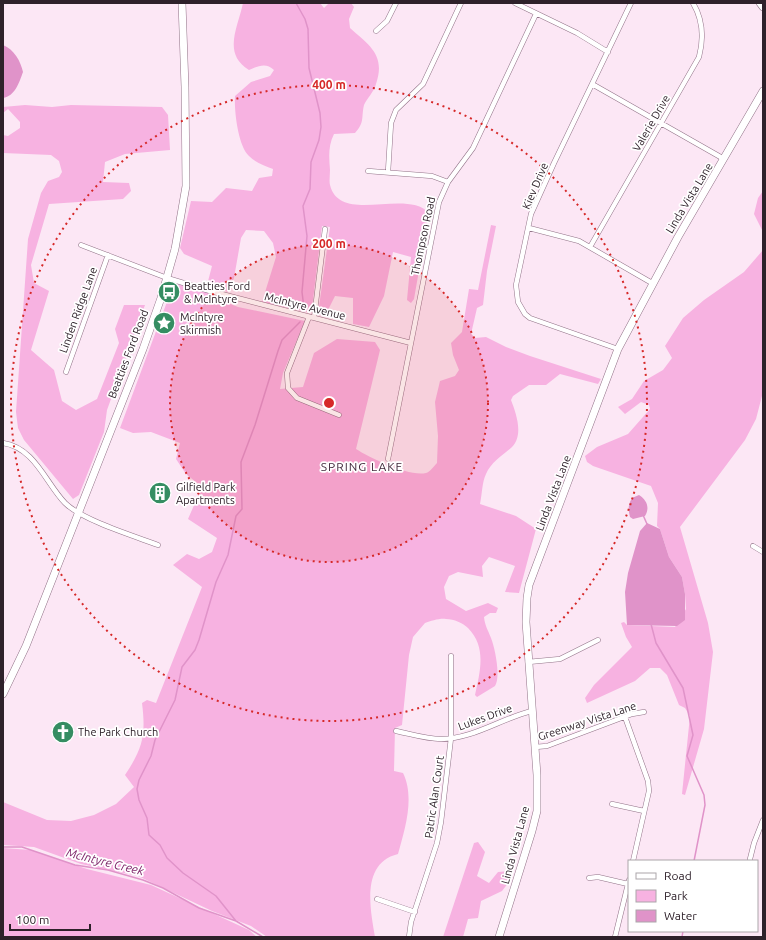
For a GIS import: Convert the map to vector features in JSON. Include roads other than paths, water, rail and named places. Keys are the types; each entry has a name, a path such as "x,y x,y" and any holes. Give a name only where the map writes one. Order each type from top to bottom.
{"street":[{"name":"Beatties Ford Road","path":"4,692 26,646 143,349 167,278 181,222 186,186 182,3"},
{"path":"376,31 388,21 396,3"},
{"path":"388,172 391,122 393,115 423,84 461,3"},
{"path":"515,3 577,33 608,52"},
{"name":"Kiev Drive","path":"618,349 537,321 525,314 516,295 516,285 535,203 632,3"},
{"name":"Valerie Drive","path":"590,247 694,66 701,48 702,28 693,3"},
{"path":"760,3 763,7"},
{"name":"Thompson Road","path":"388,459 436,213 448,182 473,148 536,14"},
{"path":"592,84 724,159"},
{"name":"Linda Vista Lane","path":"499,937 536,819 538,800 528,662 526,608 529,585 618,349 652,283 763,91"},
{"path":"368,171 432,176 448,182"},
{"path":"528,228 565,237 590,247 652,283"},
{"path":"325,229 312,317 288,373 288,388 296,398 339,415"},
{"name":"McIntyre Avenue","path":"82,245 167,278 411,343"},
{"name":"Linden Ridge Lane","path":"66,372 108,255"},
{"path":"3,443 16,446 29,455 66,503 78,513 158,545"},
{"path":"753,546 763,552"},
{"path":"528,662 560,659 598,640"},
{"name":"Patric Alan Court","path":"409,937 439,833 451,738 451,656"},
{"name":"Lukes Drive","path":"396,731 433,738 451,738 465,735 532,711"},
{"name":"Greenway Vista Lane","path":"535,747 547,746 632,714 644,712"},
{"path":"625,717 648,781 649,791 633,860"},
{"path":"612,804 644,811"},
{"path":"750,859 754,843 763,820"},
{"path":"589,878 598,877 628,882"},
{"path":"615,937 628,886"},
{"path":"377,900 415,912"}],"water":[{"path":"3,45 16,56 21,64 23,72 14,92 3,98"},
{"path":"639,495 647,504 647,513 645,516 633,519 630,517 629,505 632,498"},
{"path":"647,523 660,529 669,557 682,577 685,594 685,620 677,626 627,625 625,592 628,573 640,531"}],"waterway":[{"path":"296,3 305,19 308,29 309,68 320,113 321,127 319,140 311,162 310,189 303,206 307,236 302,292 304,308"},
{"path":"236,921 216,896 183,873 167,858 160,845 149,835 147,818 139,800 137,789 139,780 151,756 155,740 175,700 182,667 195,650 199,640 216,582 228,555 236,516 242,509 241,462 255,425 278,351 282,340 300,322"},
{"path":"643,515 647,524"},
{"path":"651,624 656,643 683,688 693,735 687,756 704,795 705,805 694,860"},
{"name":"McIntyre Creek","path":"3,847 22,847 75,865 108,870 143,880 163,888 199,908 236,921 263,937"},
{"path":"682,937 683,932"}],"place":[{"name":"Beatties Ford & McIntyre","path":"169,292"},
{"name":"McIntyre Skirmish","path":"164,323"},
{"name":"Gilfield Park Apartments","path":"160,493"},
{"name":"The Park Church","path":"63,732"}],"district":[{"name":"SPRING LAKE","path":"362,467"}]}
